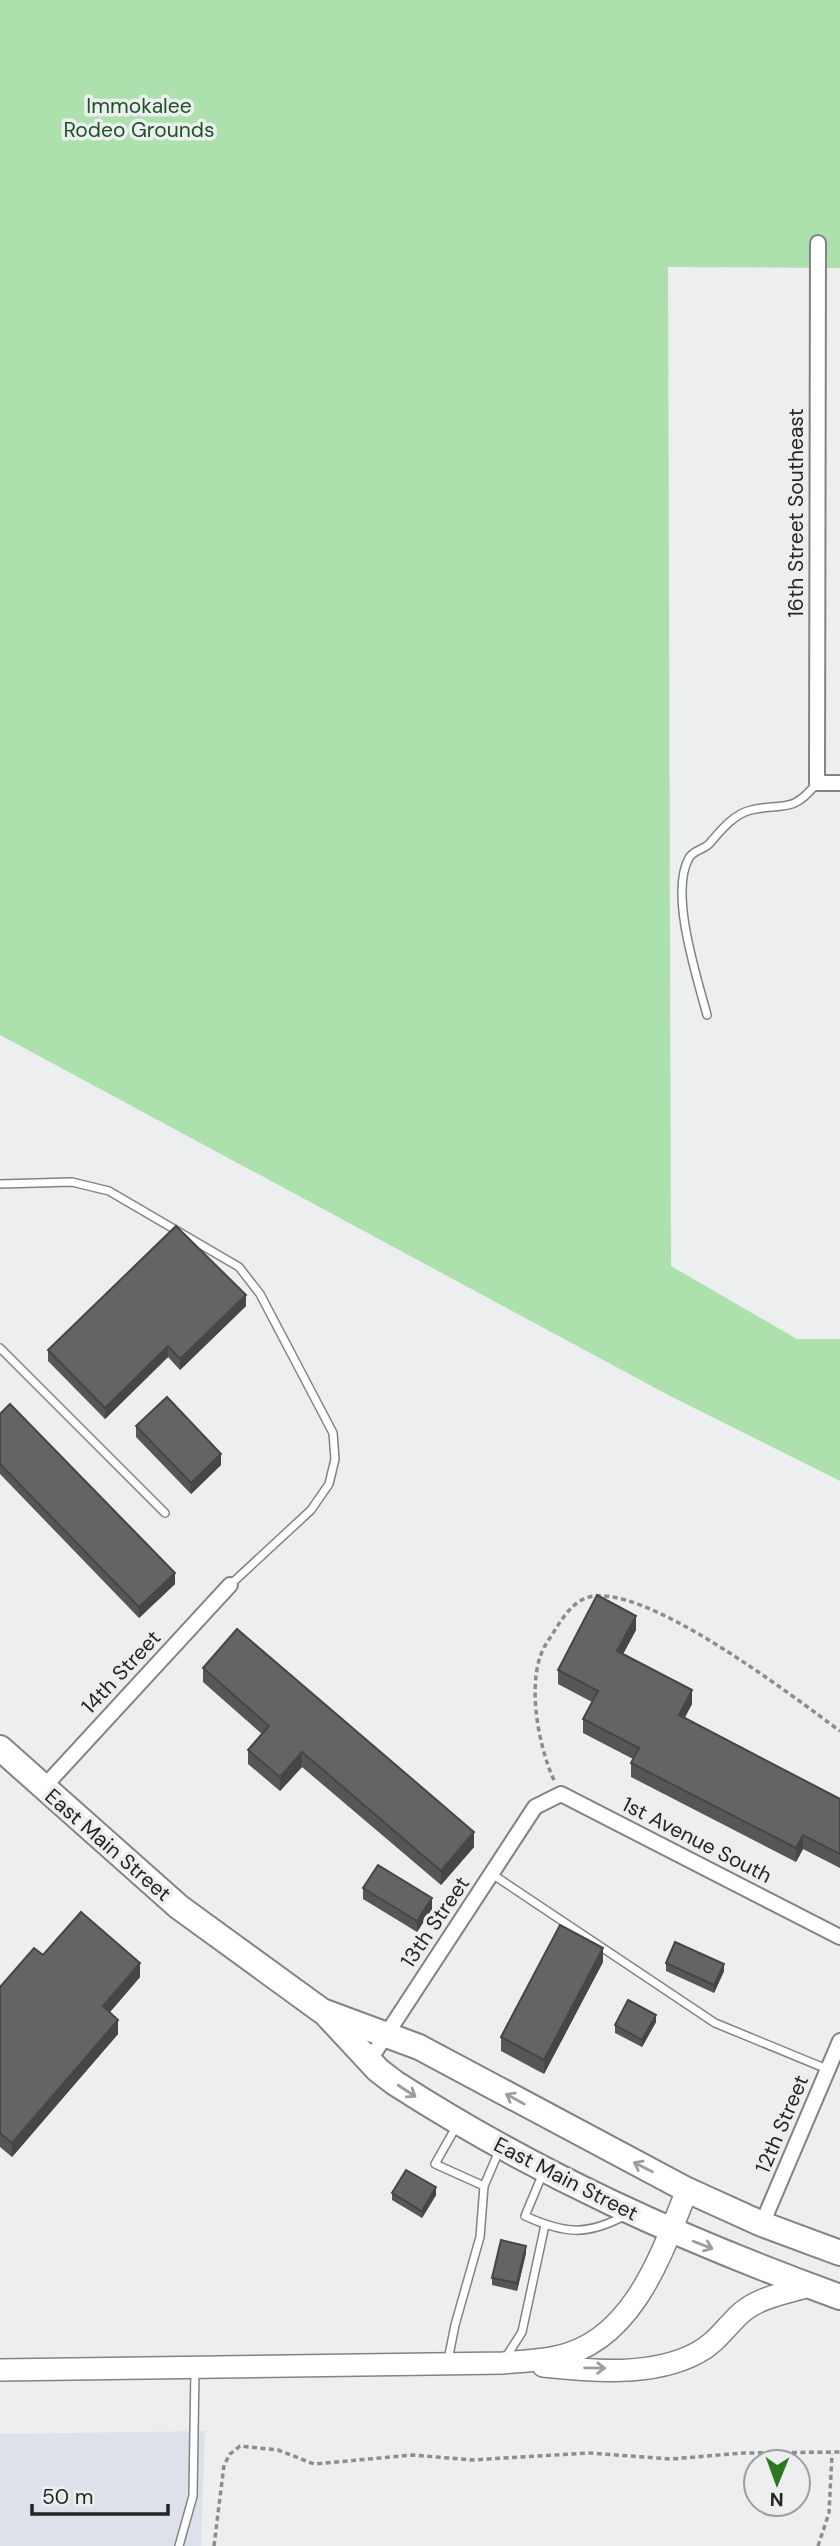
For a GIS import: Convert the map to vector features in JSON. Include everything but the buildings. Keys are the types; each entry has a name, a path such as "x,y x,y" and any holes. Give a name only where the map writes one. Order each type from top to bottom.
{"highway":[{"name":"East Main Street","path":"0,1748 179,1907 322,2011 369,2061 395,2083 543,2171 629,2213 671,2232 840,2297"},
{"name":"East Main Street","path":"322,2011 386,2033 687,2190 762,2224 840,2253"}],"main road":[{"path":"0,2370 503,2363 558,2357 601,2336 623,2317 644,2288 671,2232 687,2190"},
{"path":"503,2363 557,2368 658,2367 688,2357 720,2338 740,2313 756,2303 809,2286"}],"street":[{"name":"16th Street Southeast","path":"817,783 818,243"},
{"path":"817,783 840,783"},
{"name":"14th Street","path":"43,1788 230,1585"},
{"name":"13th Street","path":"369,2061 535,1807 561,1794"},
{"name":"1st Avenue South","path":"561,1794 840,1937"},
{"name":"12th Street","path":"762,2224 840,2041"}],"lane":[{"path":"707,1014 685,929 682,871 691,854 707,846 726,824 750,810 775,809 803,800 817,783"},
{"path":"0,1184 72,1182 109,1191 239,1267 260,1294 333,1433 335,1460 329,1484 311,1510 230,1585"},
{"path":"0,1348 165,1513"},
{"path":"492,1874 715,2023 828,2070"},
{"path":"458,2122 435,2164 484,2186"},
{"path":"448,2364 455,2325 480,2237 484,2186 500,2147"},
{"path":"543,2171 526,2216 555,2229 601,2228 629,2213"},
{"path":"503,2363 522,2332 545,2225"},
{"path":"179,2546 193,2496 195,2367"}],"path":[{"path":"561,1794 546,1762 535,1693 544,1647 572,1606 587,1598 612,1597 640,1604 696,1633 766,1678 840,1731"},
{"path":"214,2546 224,2465 230,2454 240,2446 278,2450 314,2464 413,2455 472,2460 589,2453 661,2459 743,2453 840,2452"},
{"path":"818,2546 829,2513 832,2454"}],"shaded area":[{"path":"205,2431 201,2546 0,2546 0,2434"}],"green space":[{"name":"Immokalee Rodeo Grounds","path":"0,0 840,0 840,268 668,267 671,1266 797,1339 840,1339 840,1481 672,1397 0,1035"}]}
